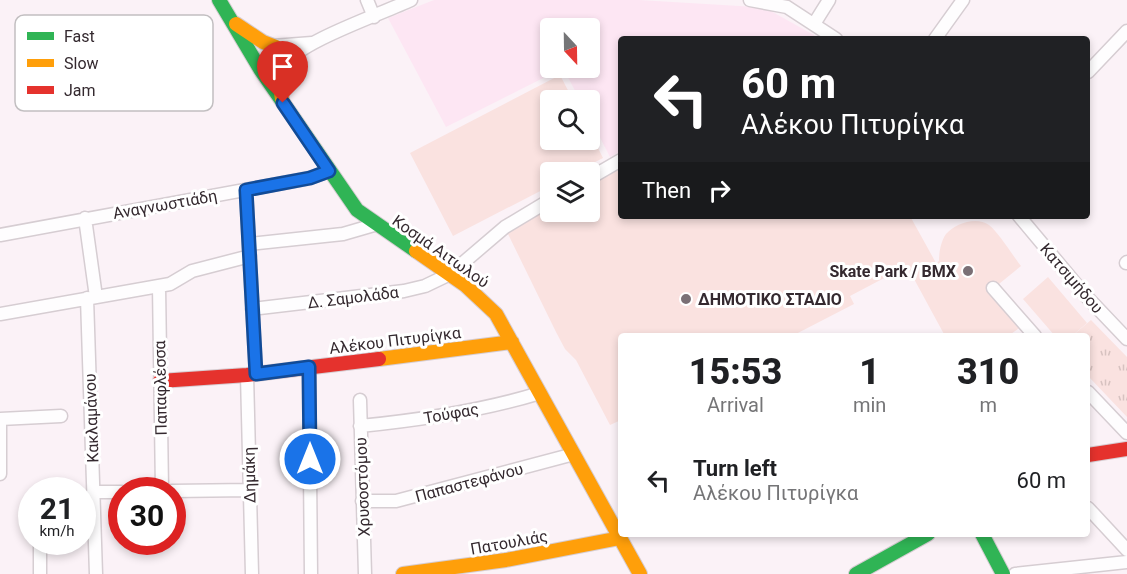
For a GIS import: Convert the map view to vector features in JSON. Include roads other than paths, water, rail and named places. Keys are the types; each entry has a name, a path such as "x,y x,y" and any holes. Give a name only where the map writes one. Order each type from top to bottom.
{"street":[{"name":"Κοσμά Αιτωλού","path":"219,0 258,65 357,210 374,225 450,274 492,309 618,534"},
{"path":"367,0 374,17"},
{"path":"313,43 272,46 260,50 258,65 272,73 313,43 411,0"},
{"path":"750,0 788,7 832,36"},
{"path":"814,24 829,0"},
{"path":"937,36 963,0"},
{"path":"230,20 282,53 279,87 283,103"},
{"path":"1090,70 1127,31"},
{"path":"600,172 618,162"},
{"name":"Αναγνωστιάδη","path":"0,235 310,178 329,171"},
{"name":"Δημάκη","path":"246,190 252,309 250,490 252,574"},
{"name":"Δ. Σαμολάδα","path":"252,309 404,291 425,286 450,274 505,227 540,206"},
{"name":"Κακλαμάνου","path":"85,218 92,297 93,477"},
{"name":"Κατσιμήδου","path":"1022,219 1086,296 1127,339"},
{"path":"0,314 159,286 177,281 192,272 249,250 343,234 374,225"},
{"name":"Παπαφλέσσα","path":"159,286 162,477"},
{"path":"993,288 1032,333"},
{"name":"Αλέκου Πιτυρίγκα","path":"160,381 251,374 512,342"},
{"path":"309,367 311,574"},
{"name":"Τούφας","path":"360,426 462,412 540,393"},
{"path":"1090,394 1127,433"},
{"name":"Χρυσοστόμου","path":"360,400 364,574"},
{"path":"0,474 0,419 62,416"},
{"path":"1090,455 1127,450"},
{"name":"Παπαστεφάνου","path":"362,501 396,501 574,454"},
{"path":"186,491 250,490"},
{"path":"1090,510 1127,550"},
{"path":"856,574 923,537"},
{"path":"984,537 1003,574"},
{"name":"Κοσμά Αιτωλού","path":"620,538 640,574"},
{"name":"Πατουλιάς","path":"404,574 506,560 620,538"},
{"path":"40,555 40,574"},
{"name":"Κακλαμάνου","path":"95,555 96,574"},
{"path":"1015,574 1127,562"}],"place":[{"name":"Skate Park / BMX","path":"968,271"},
{"name":"ΔΗΜΟΤΙΚΟ ΣΤΑΔΙΟ","path":"686,299"}]}
